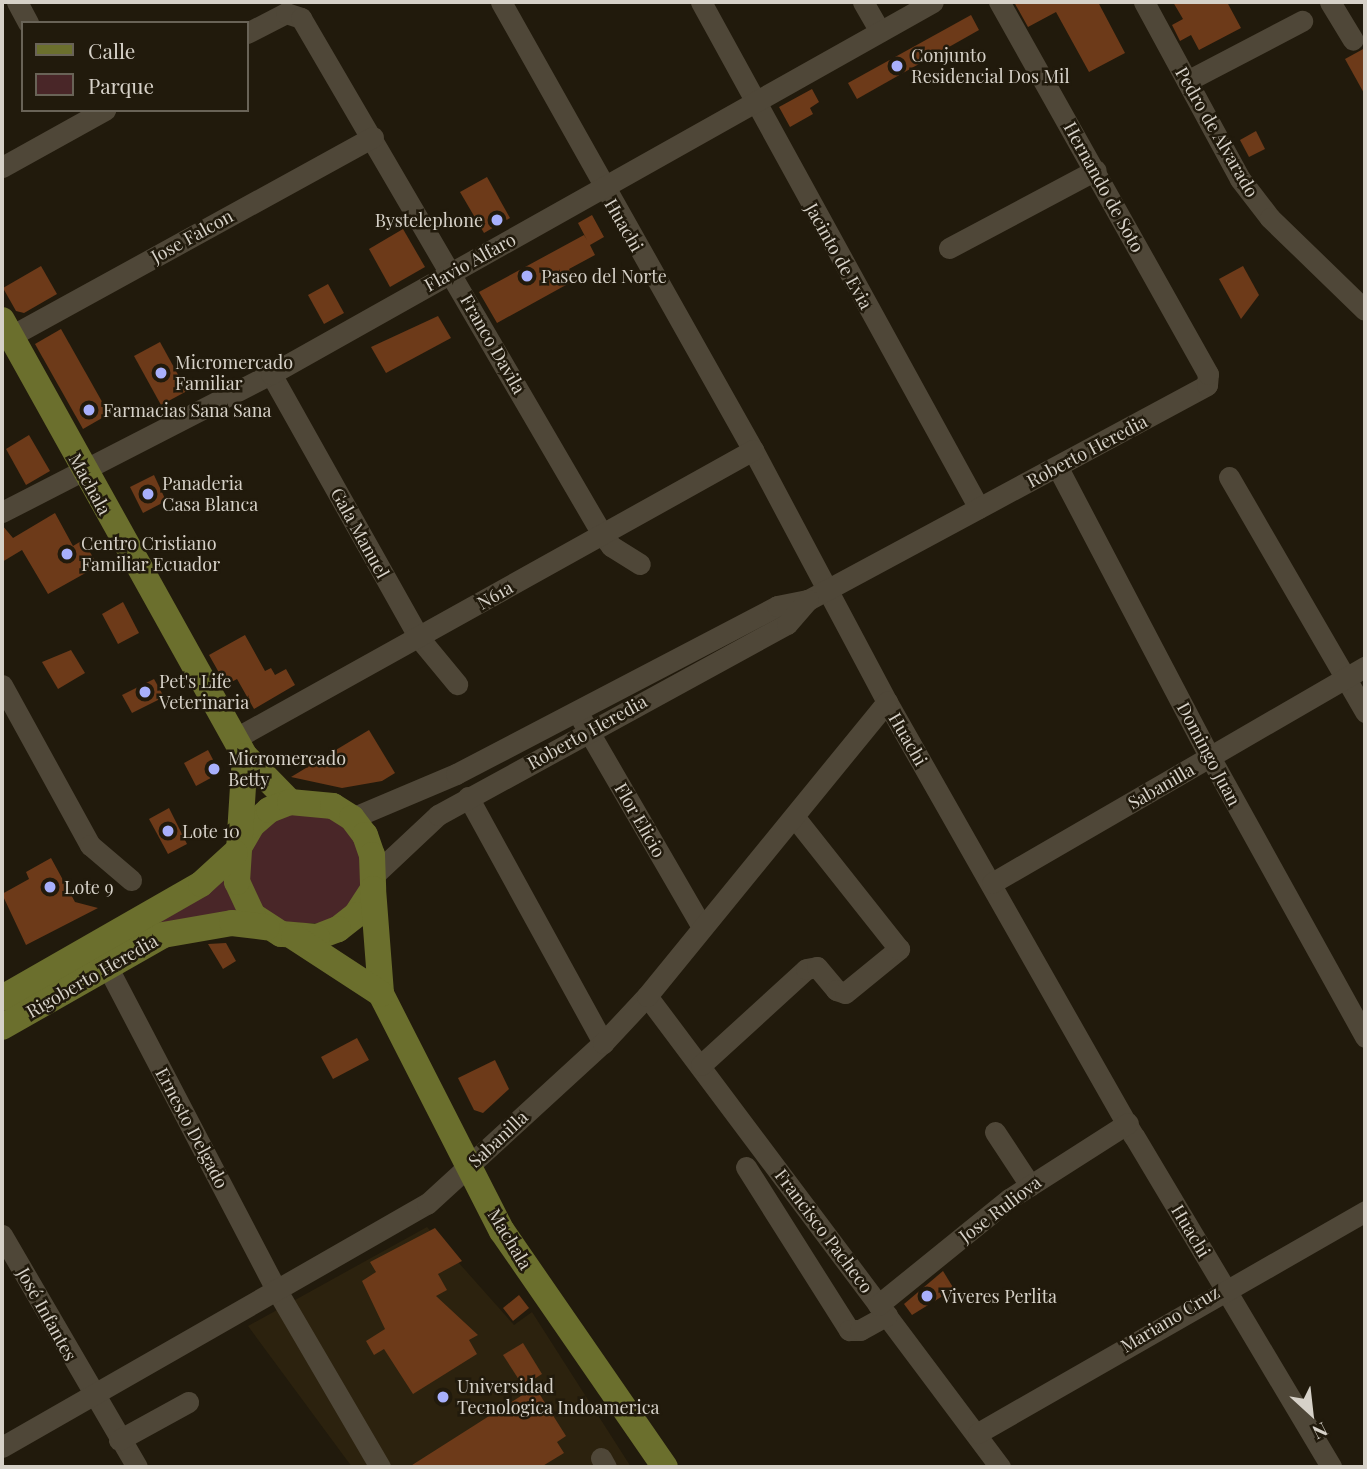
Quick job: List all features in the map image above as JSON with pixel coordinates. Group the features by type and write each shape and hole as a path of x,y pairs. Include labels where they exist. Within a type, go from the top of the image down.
{"main road":[{"name":"Machala","path":"6,328 82,471 240,747 290,802"},
{"path":"238,848 240,747"},
{"path":"290,802 333,806 352,818 372,855 373,883"},
{"name":"Rigoberto Heredia","path":"2,998 201,884 238,848 261,818 290,802"},
{"name":"Rigoberto Heredia","path":"238,848 243,900 267,927"},
{"name":"Machala","path":"373,883 381,994 502,1231 665,1467"},
{"name":"Rigoberto Heredia","path":"2,1027 179,930 232,923 267,927 294,937 317,937 338,929 356,915 373,883"},
{"name":"Machala","path":"294,937 381,994"}],"street":[{"name":"Huachi","path":"502,2 603,188 753,450 887,702 1128,1124 1331,1467"},
{"name":"Jacinto de Evia","path":"701,2 754,103 979,508"},
{"path":"863,2 880,31"},
{"name":"Flavio Alfaro","path":"2,512 271,374 933,2"},
{"name":"Hernando de Soto","path":"999,2 1096,170 1208,374"},
{"name":"Pedro de Alvarado","path":"1144,2 1240,178 1269,218 1357,284 1365,310"},
{"path":"1330,2 1353,40"},
{"name":"Franco Davila","path":"248,32 286,13 301,19 373,137 602,534 611,546 640,564"},
{"path":"1187,81 1302,21"},
{"path":"2,167 76,117 97,112"},
{"name":"Jose Falcon","path":"6,328 373,137"},
{"path":"949,248 1096,170"},
{"name":"Gala Manuel","path":"271,374 419,638 457,684"},
{"name":"Roberto Heredia","path":"352,818 583,722 787,624 808,600 1202,389 1208,385 1208,374"},
{"name":"N61a","path":"240,747 419,638 753,450"},
{"name":"Domingo Juan","path":"1058,468 1210,757 1365,1037"},
{"path":"1229,477 1365,712"},
{"name":"Sabanilla","path":"992,883 1365,667"},
{"path":"2,685 90,845 131,880"},
{"name":"Sabanilla","path":"2,1447 427,1204 603,1043 647,996 887,702"},
{"name":"Roberto Heredia","path":"373,883 438,815 583,722"},
{"name":"Flor Elicio","path":"583,722 702,927"},
{"path":"468,797 603,1043"},
{"path":"701,1065 806,969 817,967 836,990 845,993 900,949 795,818"},
{"name":"Ernesto Delgado","path":"108,968 276,1289 380,1467"},
{"name":"Francisco Pacheco","path":"647,996 882,1310 978,1433 1000,1467"},
{"name":"Jose Ruliova","path":"746,1167 849,1330 860,1330 1030,1185 1128,1124"},
{"path":"995,1132 1030,1185"},
{"name":"Mariano Cruz","path":"978,1433 1224,1287 1365,1210"},
{"name":"José Infantes","path":"2,1235 92,1394 137,1467"},
{"path":"119,1440 188,1402"}],"shaded area":[{"name":"Universidad Tecnologica Indoamerica","path":"427,1227 514,1325 532,1312 631,1467 352,1467 248,1326"}],"green space":[{"path":"307,808 344,823 364,857 359,897 331,924 272,922 247,892 245,852 269,820"},
{"path":"233,863 238,901 234,917 2,1023 2,1003"}],"building":[{"path":"1014,2 1098,2 1125,53 1089,72 1056,12 1028,27"},
{"path":"1173,2 1227,2 1241,28 1199,50 1191,35 1180,41 1172,25 1183,19"},
{"path":"971,15 979,30 857,99 848,83"},
{"path":"1365,48 1365,95 1345,59"},
{"path":"812,89 819,102 810,108 813,114 790,127 779,107"},
{"path":"1256,131 1265,149 1249,157 1240,140"},
{"path":"487,177 510,218 484,233 460,192"},
{"path":"592,215 604,237 590,245 595,255 569,269 575,280 497,323 479,292 584,235 587,240 578,223"},
{"path":"403,229 425,267 390,287 369,249"},
{"path":"41,266 57,294 24,313 16,311 3,288"},
{"path":"1243,266 1259,295 1241,319 1219,279"},
{"path":"328,284 344,313 324,324 308,295"},
{"path":"438,316 451,338 386,373 371,347"},
{"path":"61,329 109,414 83,429 35,344"},
{"name":"Micromercado Familiar","path":"160,342 187,391 161,405 134,356"},
{"path":"29,435 50,471 26,485 6,449"},
{"name":"Panaderia Casa Blanca","path":"154,475 166,501 143,513 130,487"},
{"name":"Centro Cristiano Familiar Ecuador","path":"55,513 73,546 83,540 98,566 48,594 22,550 2,562 2,525 13,538"},
{"path":"123,602 139,633 118,644 102,614"},
{"path":"245,635 265,671 271,668 275,675 286,669 295,685 254,709 237,679 226,685 209,655"},
{"path":"71,650 85,673 58,689 42,662"},
{"name":"Pet's Life Veterinaria","path":"154,679 164,697 132,713 122,695"},
{"path":"369,730 395,773 382,781 342,788 291,777"},
{"path":"208,750 220,773 196,786 184,763"},
{"name":"Lote 10","path":"169,808 187,844 168,854 149,819"},
{"path":"51,858 75,902 98,908 26,945 2,894 29,879 26,872"},
{"path":"226,943 236,961 223,969 208,944"},
{"path":"357,1038 369,1060 333,1079 321,1057"},
{"path":"495,1060 509,1089 483,1113 474,1110 458,1078"},
{"path":"435,1228 462,1261 438,1274 447,1290 436,1296 478,1335 469,1340 477,1354 413,1394 384,1349 374,1355 366,1341 385,1329 362,1281 376,1272 370,1262"},
{"name":"Viveres Perlita","path":"943,1271 954,1289 912,1315 904,1304"},
{"path":"519,1295 529,1308 513,1321 503,1308"},
{"path":"523,1343 542,1374 523,1386 503,1355"},
{"path":"535,1387 566,1436 557,1442 564,1453 541,1467 409,1467"}],"place":[{"name":"Conjunto Residencial Dos Mil","path":"897,66"},
{"name":"Bystelephone","path":"497,220"},
{"name":"Paseo del Norte","path":"527,276"},
{"name":"Micromercado Familiar","path":"161,373"},
{"name":"Farmacias Sana Sana","path":"89,410"},
{"name":"Panaderia Casa Blanca","path":"148,494"},
{"name":"Centro Cristiano Familiar Ecuador","path":"67,554"},
{"name":"Pet's Life Veterinaria","path":"145,692"},
{"name":"Micromercado Betty","path":"214,769"},
{"name":"Lote 10","path":"168,831"},
{"name":"Lote 9","path":"50,887"},
{"name":"Viveres Perlita","path":"927,1296"},
{"name":"Universidad Tecnologica Indoamerica","path":"443,1397"}]}
